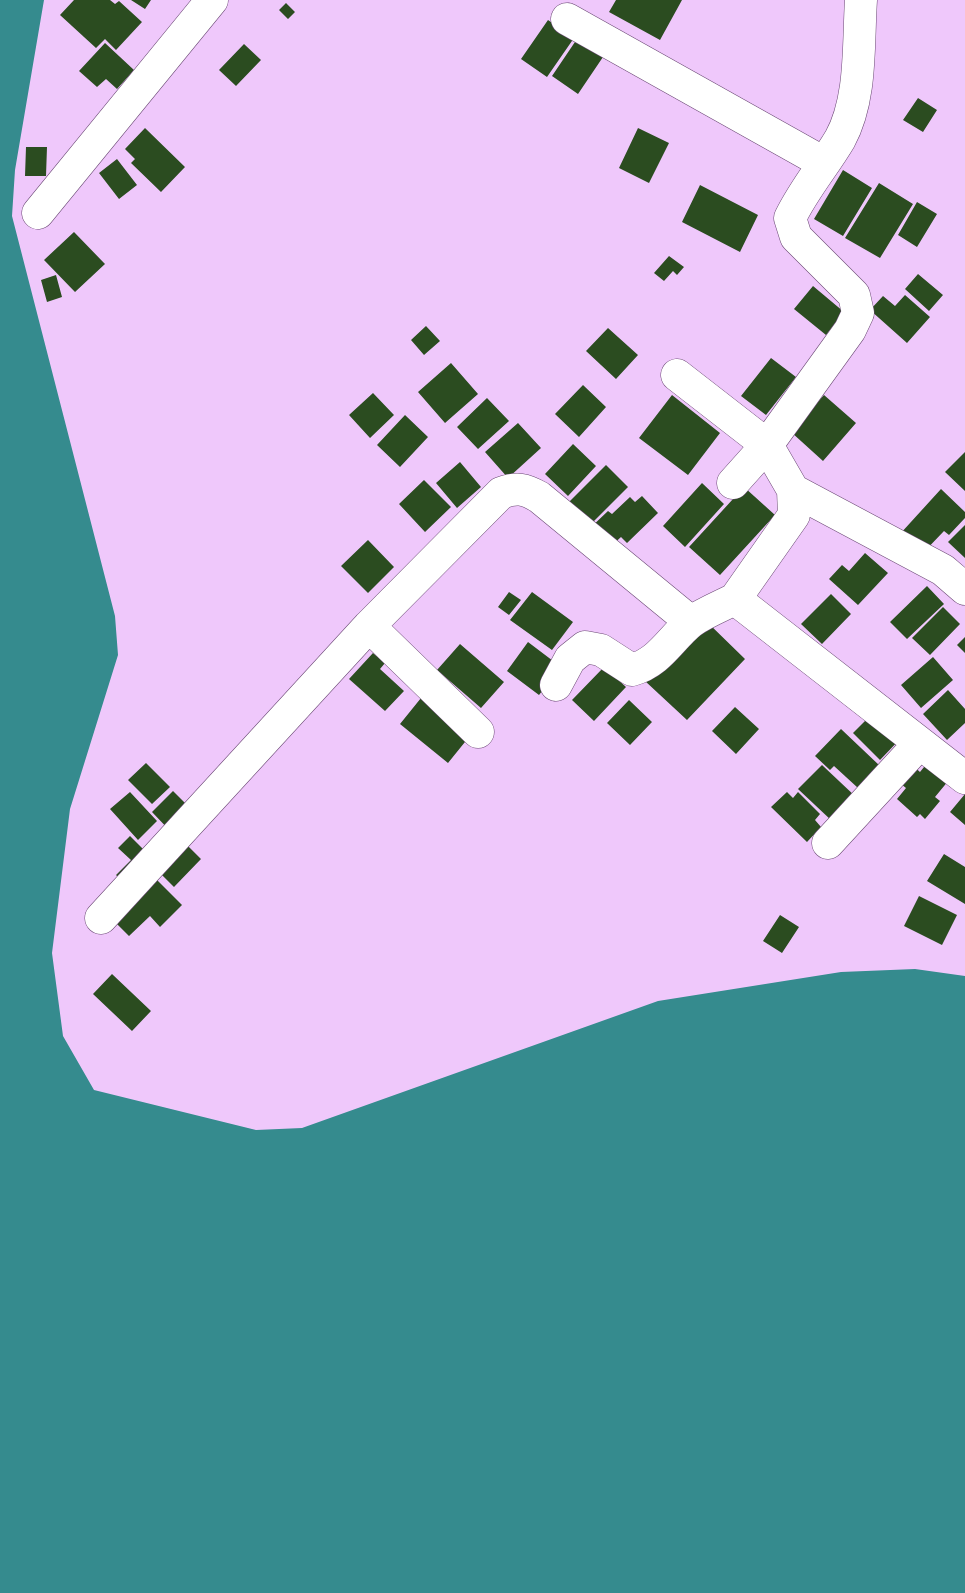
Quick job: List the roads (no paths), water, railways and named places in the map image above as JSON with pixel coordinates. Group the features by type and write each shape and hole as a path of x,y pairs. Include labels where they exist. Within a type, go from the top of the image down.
{"street":[{"path":"38,213 212,0"},
{"path":"733,482 767,445 850,330 858,313 854,295 796,237 790,218 801,195 841,138 854,101 861,0"},
{"path":"567,19 824,163"},
{"path":"556,685 569,659 585,647 601,650 632,670 646,666 691,622 735,598 794,515 793,490 767,445 677,375"},
{"path":"101,918 369,626 501,493 513,488 525,489 539,497 691,622"},
{"path":"793,490 943,570 965,589"},
{"path":"735,598 965,778"},
{"path":"369,626 478,732"},
{"path":"828,843 920,743"}]}
